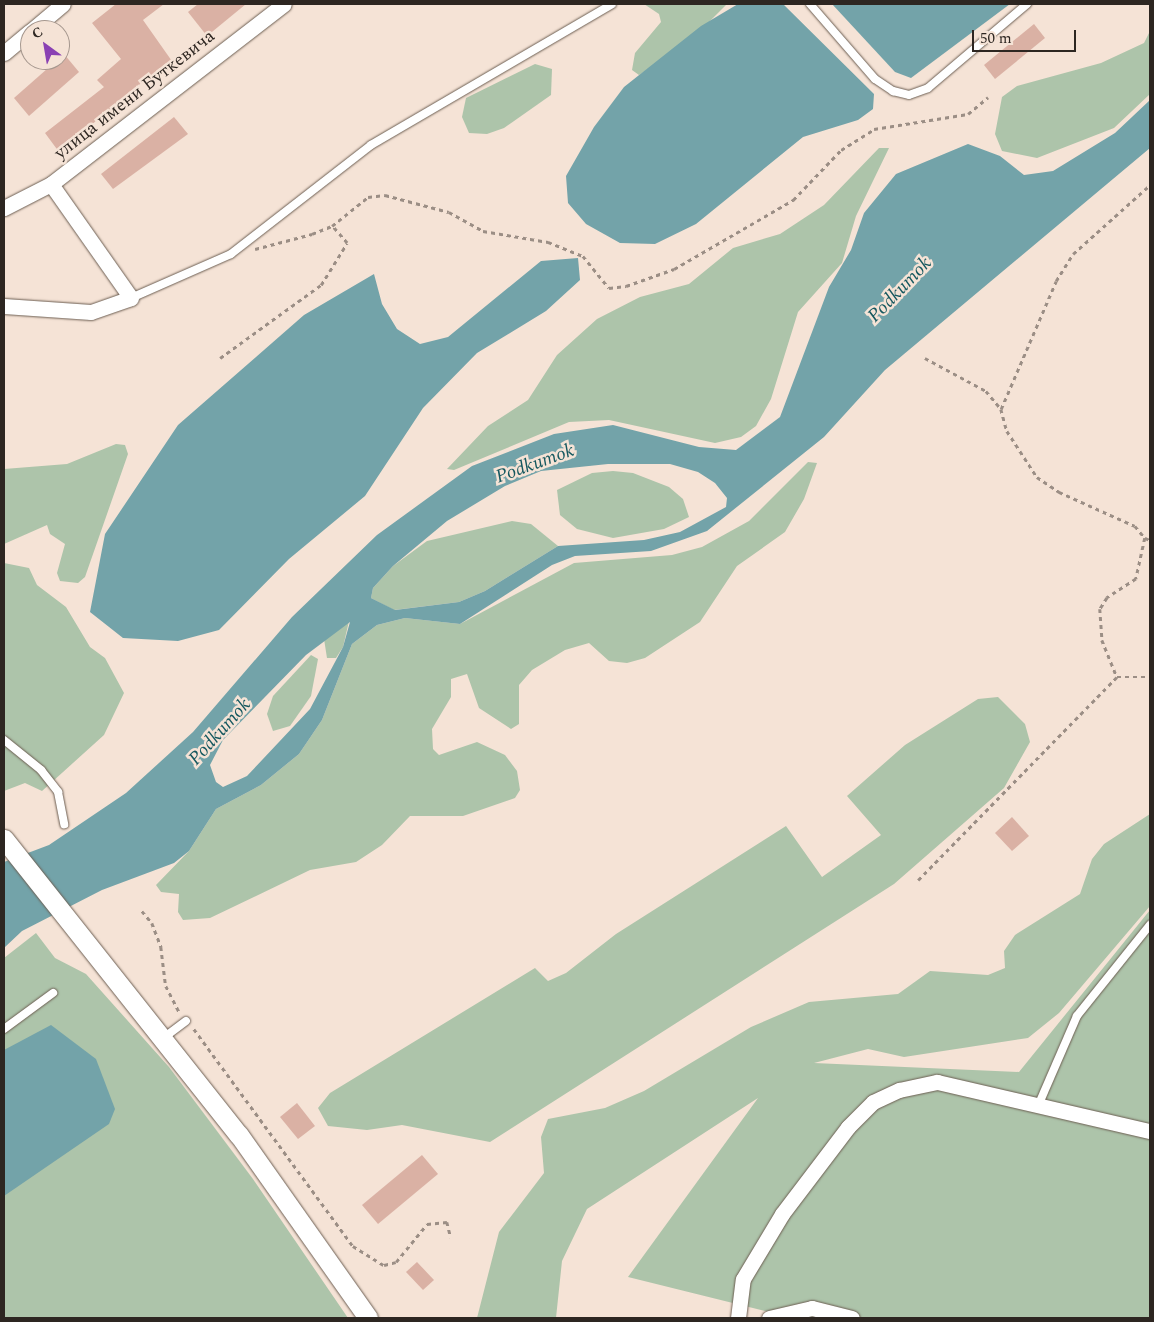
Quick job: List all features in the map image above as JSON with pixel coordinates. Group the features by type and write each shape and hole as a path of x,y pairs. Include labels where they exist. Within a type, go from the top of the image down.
{"street":[{"path":"44,20 64,4"},
{"name":"улица имени Буткевича","path":"4,208 51,184 284,4"},
{"path":"4,53 20,40"},
{"path":"4,306 91,312 131,298 51,184"},
{"path":"4,839 239,1135 368,1318"},
{"path":"738,1318 743,1279 782,1214 848,1127 873,1102 898,1090 937,1082 1037,1108 1150,1131"},
{"path":"769,1318 812,1308 852,1318"}],"lane":[{"path":"131,298 231,254 371,145 612,4"},
{"path":"810,4 875,79 893,92 909,95 928,88 1027,4"},
{"path":"4,740 41,770 58,792 64,824"},
{"path":"1037,1108 1077,1016 1150,925"},
{"path":"4,1029 53,993"},
{"path":"162,1039 186,1021"}],"path":[{"path":"231,254 332,226 361,201 385,195 449,212 484,231 548,242 583,256 609,288 626,286 674,269 793,200 841,150 874,129 968,114 988,97"},
{"path":"1002,409 1073,254 1150,186"},
{"path":"220,358 321,285 347,243 332,226"},
{"path":"926,358 986,391 1002,409 1007,431 1037,477 1059,492 1135,526 1145,538 1150,540"},
{"path":"1117,677 1102,640 1100,608 1107,598 1136,579 1145,538"},
{"path":"918,880 1117,677 1150,677"},
{"path":"142,911 152,923 161,947 171,1002 205,1040 353,1246 384,1265 396,1262 427,1224 447,1222 451,1238"}],"green space":[{"path":"644,4 727,4 692,39 639,75 632,70 635,53 661,22 659,14"},
{"path":"1150,31 1150,94 1114,128 1037,158 1002,151 995,134 1002,97 1017,86 1101,63 1144,43"},
{"path":"535,64 552,69 551,95 504,128 487,134 469,133 462,117 466,98"},
{"path":"879,148 889,148 856,216 842,263 798,312 771,399 756,426 741,437 715,443 609,420 569,422 454,470 447,469 488,426 528,400 557,355 597,319 640,297 689,284 733,248 780,234 824,205"},
{"path":"116,444 125,445 128,454 85,577 78,583 60,581 57,573 65,544 50,534 47,525 4,544 4,469 67,464"},
{"path":"808,462 817,463 804,499 785,532 737,566 700,622 645,658 627,663 609,661 589,643 565,650 532,670 519,685 519,724 511,729 479,708 467,674 451,679 451,697 432,729 433,749 439,755 477,742 505,755 517,771 520,790 515,798 463,816 410,816 382,845 356,862 310,870 210,918 183,920 178,912 179,894 161,892 156,885 189,851 216,809 261,785 299,754 322,720 352,644 377,625 405,618 460,624 574,563 672,555 702,547 749,521"},
{"path":"613,471 633,473 669,487 683,499 689,517 664,529 613,538 577,529 560,515 557,490 592,473"},
{"path":"512,521 531,524 558,546 485,591 459,602 394,610 371,598 373,588 393,566 427,541"},
{"path":"4,563 29,568 37,585 66,607 90,647 105,658 124,693 104,735 42,791 25,783 4,791"},
{"path":"349,621 343,647 336,658 327,658 324,639"},
{"path":"311,655 318,659 311,696 290,726 273,731 267,714 273,696"},
{"path":"998,697 1025,724 1030,742 1004,788 894,884 490,1142 402,1125 367,1130 328,1126 318,1108 330,1093 535,968 548,981 566,973 616,934 786,826 822,877 881,835 847,796 905,745 978,699"},
{"path":"1150,814 1150,906 1059,1013 1028,1038 904,1057 868,1049 814,1063 1019,1072 1150,910 1150,1318 793,1318 628,1277 758,1098 587,1209 562,1261 556,1318 477,1318 499,1232 544,1173 541,1137 548,1119 605,1108 644,1091 751,1027 809,1002 898,994 930,971 988,975 1005,968 1004,951 1015,935 1080,894 1092,859 1104,844"},
{"path":"36,933 55,958 86,974 169,1067 253,1179 348,1318 4,1318 4,958"}],"water":[{"path":"738,4 783,4 874,94 873,109 858,120 803,137 696,224 655,244 620,243 586,224 568,203 566,176 594,127 624,87 701,26"},
{"path":"832,4 1010,4 911,78 895,72"},
{"name":"Podkumok","path":"1150,100 1150,148 885,370 824,437 707,531 651,551 575,556 552,565 460,624 405,618 377,625 352,644 322,720 299,754 261,785 216,809 189,851 174,863 102,890 22,931 4,948 4,862 49,845 126,793 193,732 292,617 377,535 472,466 554,434 613,425 699,447 736,450 780,417 829,287 851,250 864,213 896,174 968,144 1000,156 1024,175 1053,171 1115,133","holes":["608,464 670,464 698,472 715,483 727,498 726,507 680,532 644,540 558,546 485,591 459,602 395,610 371,598 373,588 393,566 447,521 505,486 541,471","350,622 343,647 310,709 247,776 223,787 216,782 210,765 223,740 306,655"]},
{"path":"578,258 580,280 546,311 477,353 423,408 365,496 289,559 219,630 178,641 123,638 90,612 105,534 178,425 304,315 374,274 382,304 397,329 420,344 448,337 541,261"},
{"path":"51,1025 96,1059 115,1109 109,1124 4,1196 4,1050"}],"building":[{"path":"116,4 164,4 143,20 174,64 149,83 146,79 59,152 45,133 104,87 97,80 121,59 92,23"},
{"path":"198,4 246,4 207,36 188,12"},
{"path":"1034,24 1045,38 995,79 984,65"},
{"path":"70,61 79,72 29,116 14,98 46,70 70,70"},
{"path":"174,117 188,134 113,189 101,174"},
{"path":"1012,817 1029,836 1012,851 995,833"},
{"path":"297,1103 315,1126 298,1139 280,1117"},
{"path":"422,1155 438,1174 378,1224 362,1205"},
{"path":"417,1262 434,1280 423,1290 406,1272"}]}
